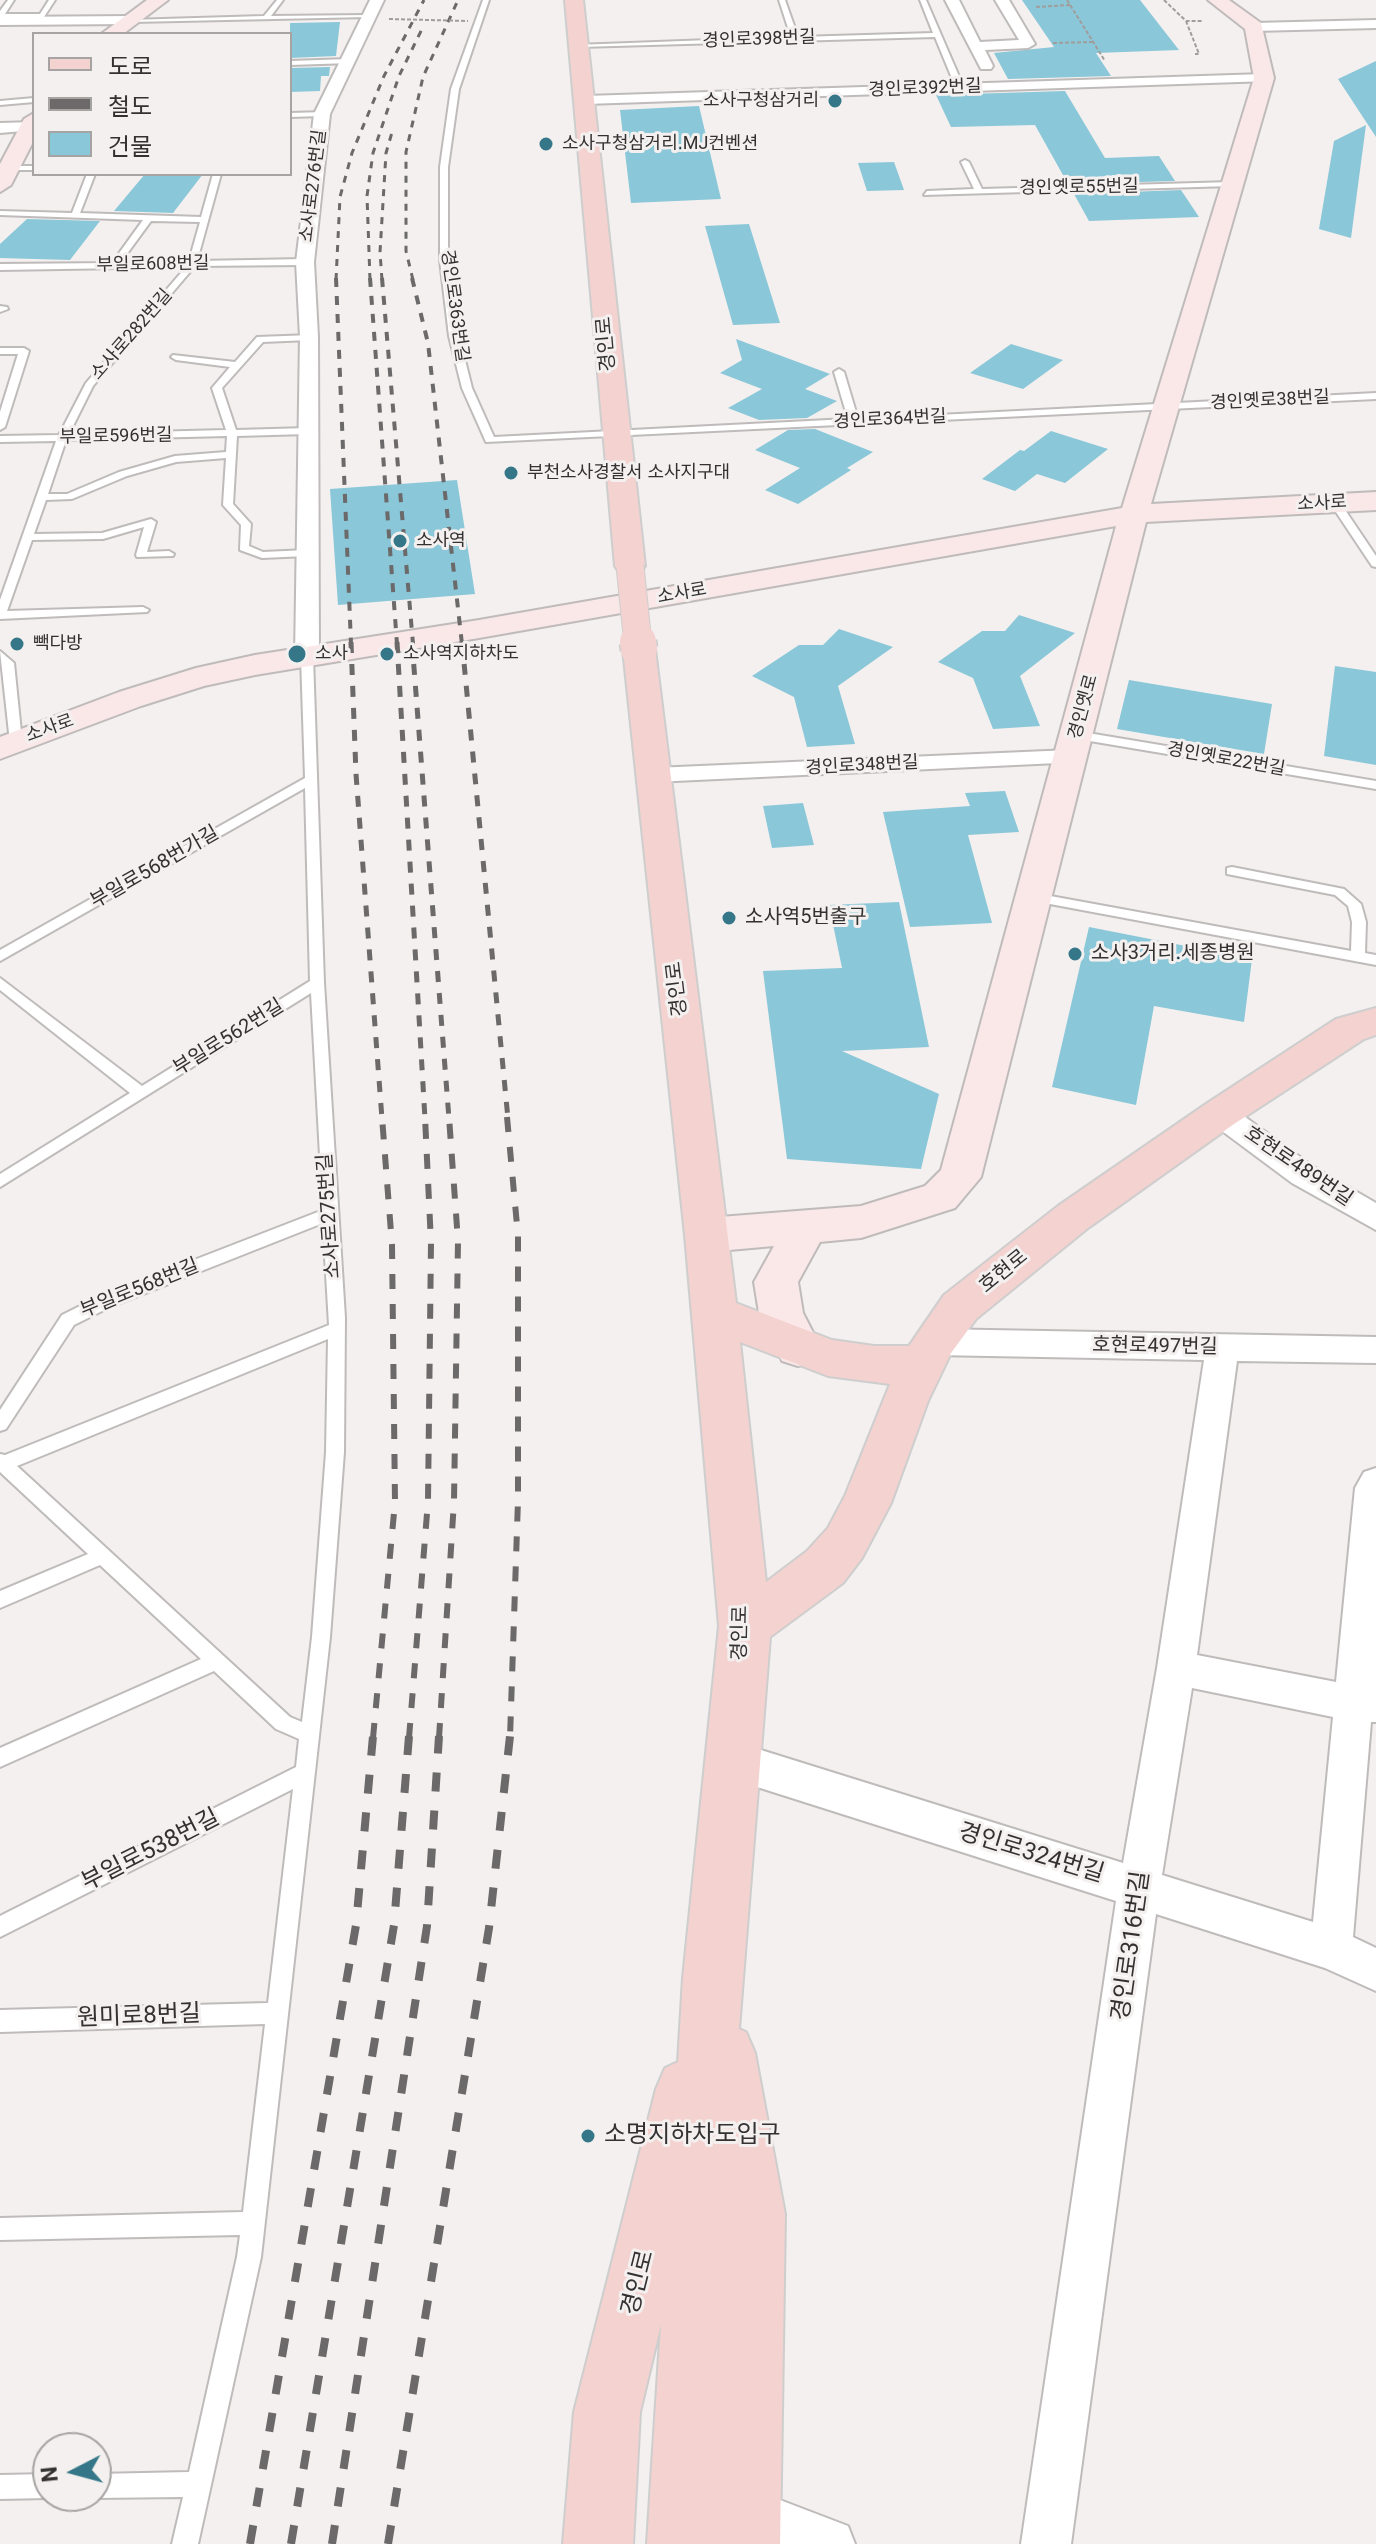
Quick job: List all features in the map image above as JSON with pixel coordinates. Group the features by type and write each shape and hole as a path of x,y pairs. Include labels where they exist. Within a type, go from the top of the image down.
{"main road":[{"name":"경인로","path":"574,0 586,100 615,434 707,1235 745,1626 712,1978 682,2544"},
{"name":"호현로","path":"745,1626 825,1567 845,1543 867,1503 905,1401 928,1354 960,1307 1062,1226 1220,1114 1367,1028"},
{"path":"714,1313 828,1358 874,1365 928,1354"},
{"name":"경인로","path":"598,2544 607,2412 712,1978"},
{"name":"경인로","path":"712,1978 754,2214 745,2528"}],"street":[{"path":"114,32 159,0"},
{"name":"소사로276번길","path":"307,657 309,337 305,262 322,114 366,17 377,0"},
{"path":"952,0 996,86"},
{"path":"976,46 1028,44 1002,0"},
{"path":"1217,0 1254,27 1376,24"},
{"path":"0,21 132,20"},
{"name":"경인옛로","path":"707,1235 861,1222 940,1197 960,1177 1134,514 1264,78 1254,27"},
{"name":"경인로392번길","path":"586,100 1264,78"},
{"path":"0,128 32,124"},
{"path":"4,177 32,126"},
{"name":"소사로","path":"8,746 196,678 307,657 1134,514 1376,501"},
{"name":"경인로348번길","path":"654,775 1073,746"},
{"name":"호현로489번길","path":"1220,1114 1303,1175 1376,1218"},
{"path":"798,1348 781,1313 776,1282 806,1228"},
{"name":"호현로497번길","path":"928,1354 1222,1348 1376,1350"},
{"name":"경인로316번길","path":"1046,2544 1139,1888 1176,1668 1222,1348"},
{"path":"1331,1949 1364,1704 1373,1488 1376,1483"},
{"path":"1176,1668 1364,1704"},
{"name":"경인로324번길","path":"732,1760 1331,1949 1376,1970"},
{"path":"648,2544 672,2152"},
{"path":"745,2528 830,2544"}],"lane":[{"path":"11,0 0,16 42,16 52,0"},
{"path":"266,18 280,0"},
{"name":"경인로363번길","path":"486,0 455,89 444,167 444,260 454,336 467,388 490,440 615,434"},
{"path":"782,0 795,39"},
{"path":"923,0 960,88"},
{"path":"132,20 366,17"},
{"name":"경인로398번길","path":"579,45 938,35"},
{"path":"292,63 348,61"},
{"path":"0,103 32,100"},
{"path":"292,115 322,114"},
{"path":"965,162 979,191"},
{"path":"4,177 32,169"},
{"path":"75,216 90,176"},
{"name":"소사로282번길","path":"143,610 0,615 62,438 89,385 192,265 216,176"},
{"name":"경인옛로55번길","path":"927,193 1232,184"},
{"path":"0,213 203,220"},
{"path":"114,266 149,218"},
{"name":"부일로608번길","path":"0,267 305,262"},
{"path":"307,553 262,555 244,548 246,524 228,505 232,434 217,388 260,339 309,337"},
{"path":"0,351 24,351 0,427"},
{"path":"176,357 238,365"},
{"path":"839,372 854,422"},
{"name":"경인옛로38번길","path":"1164,407 1376,396"},
{"name":"경인로364번길","path":"615,434 1164,407"},
{"name":"부일로596번길","path":"0,439 308,431"},
{"path":"42,497 68,497 123,474 175,459 231,455"},
{"path":"1335,503 1376,564"},
{"path":"27,537 103,536 151,522 141,555 169,554"},
{"path":"0,654 8,663 8,746"},
{"name":"소사로275번길","path":"303,1774 321,1637 335,1452 336,1329 317,983 307,657"},
{"name":"경인옛로22번길","path":"1073,746 1376,785"},
{"name":"부일로568번가길","path":"0,956 311,779"},
{"path":"1232,871 1339,892 1354,904 1359,922 1358,957"},
{"path":"1034,897 1376,960"},
{"path":"0,983 141,1093"},
{"name":"부일로562번길","path":"0,1181 317,983"},
{"name":"부일로568번길","path":"0,1424 68,1320 102,1303 329,1214"},
{"path":"309,1734 283,1723 1,1464 336,1329"},
{"path":"0,1600 102,1556"},
{"path":"0,1758 216,1661"},
{"path":"185,2544 249,2257 303,1774"},
{"name":"부일로538번길","path":"0,1927 303,1774"},
{"name":"원미로8번길","path":"0,2021 278,2013"},
{"path":"0,2229 253,2223"},
{"path":"112,2486 198,2484"},
{"path":"0,2487 32,2486"}],"path":[{"path":"1067,0 1119,82"},
{"path":"389,19 468,21"},
{"path":"1185,55 1199,54 1186,21"},
{"path":"1028,44 1093,42"},
{"path":"1102,57 1116,56"}],"building":[{"path":"1022,0 1140,0 1179,50 1096,53 1111,76 1008,79 994,53 1054,47"},
{"path":"340,22 336,56 292,58 290,23"},
{"path":"1376,61 1376,137 1338,79"},
{"path":"330,67 329,76 321,76 320,91 292,92 292,68"},
{"path":"1065,91 1105,158 1159,156 1175,181 1068,184 1035,125 951,127 936,95"},
{"path":"699,106 721,199 631,203 620,110"},
{"path":"1366,125 1351,238 1319,229 1334,141"},
{"path":"894,162 904,190 867,191 858,163"},
{"path":"143,176 201,176 173,213 114,211"},
{"path":"1181,190 1199,217 1089,221 1074,194"},
{"path":"27,219 100,221 70,260 0,258 0,244"},
{"path":"749,224 780,323 733,325 705,226"},
{"path":"736,339 830,374 805,389 837,401 807,418 759,420 728,408 762,389 720,373 742,360"},
{"path":"1011,344 1063,360 1023,389 970,373"},
{"path":"815,429 873,452 798,504 765,490 800,468 755,450 788,430"},
{"path":"1051,431 1108,449 1065,483 1037,474 1015,491 982,479 1020,450 1024,451"},
{"name":"소사역","path":"457,480 475,594 338,605 330,489"},
{"path":"1019,615 1075,633 1020,676 1040,726 993,729 973,678 938,662 982,631 1005,631"},
{"path":"839,629 893,647 838,686 855,744 807,747 794,697 752,676 799,645 823,645"},
{"path":"1335,666 1376,672 1376,765 1324,756"},
{"path":"1129,680 1272,704 1264,754 1117,729"},
{"path":"1005,791 1019,832 968,835 992,923 910,927 883,812 970,806 965,793"},
{"path":"803,803 814,845 772,848 763,806"},
{"path":"899,902 929,1047 842,1051 939,1094 921,1169 787,1159 763,971 842,968 829,905"},
{"path":"1089,927 1252,959 1244,1022 1154,1006 1136,1105 1052,1087"}],"railway":[{"path":"336,279 340,197 352,153 384,76 424,0"},
{"path":"413,280 406,251 406,152 423,77 458,0"},
{"path":"370,280 367,196 373,153 399,76 422,29"},
{"path":"382,280 380,252 386,153 393,129"},
{"path":"370,278 397,644"},
{"path":"382,278 413,644"},
{"path":"412,278 428,343 462,644"},
{"path":"336,279 351,644"},
{"path":"351,642 356,774 382,1119"},
{"path":"397,642 425,1119"},
{"path":"412,642 449,1119"},
{"path":"462,642 508,1119"},
{"path":"373,1738 395,1502 392,1245 382,1117"},
{"path":"409,1738 428,1501 431,1243 425,1117"},
{"path":"439,1738 454,1501 458,1241 449,1117"},
{"path":"507,1117 518,1236 518,1500 510,1738"},
{"path":"250,2544 356,1925 373,1736"},
{"path":"291,2544 394,1925 409,1736"},
{"path":"332,2544 427,1926 439,1736"},
{"path":"388,2544 489,1928 510,1736"}],"place":[{"name":"소사구청삼거리","path":"835,101"},
{"name":"소사구청삼거리.MJ컨벤션","path":"546,144"},
{"name":"부천소사경찰서 소사지구대","path":"511,473"},
{"name":"소사역","path":"400,541"},
{"name":"빽다방","path":"17,644"},
{"name":"소사","path":"297,654"},
{"name":"소사역지하차도","path":"387,654"},
{"name":"소사역5번출구","path":"729,918"},
{"name":"소사3거리.세종병원","path":"1075,954"},
{"name":"소명지하차도입구","path":"588,2136"}]}
